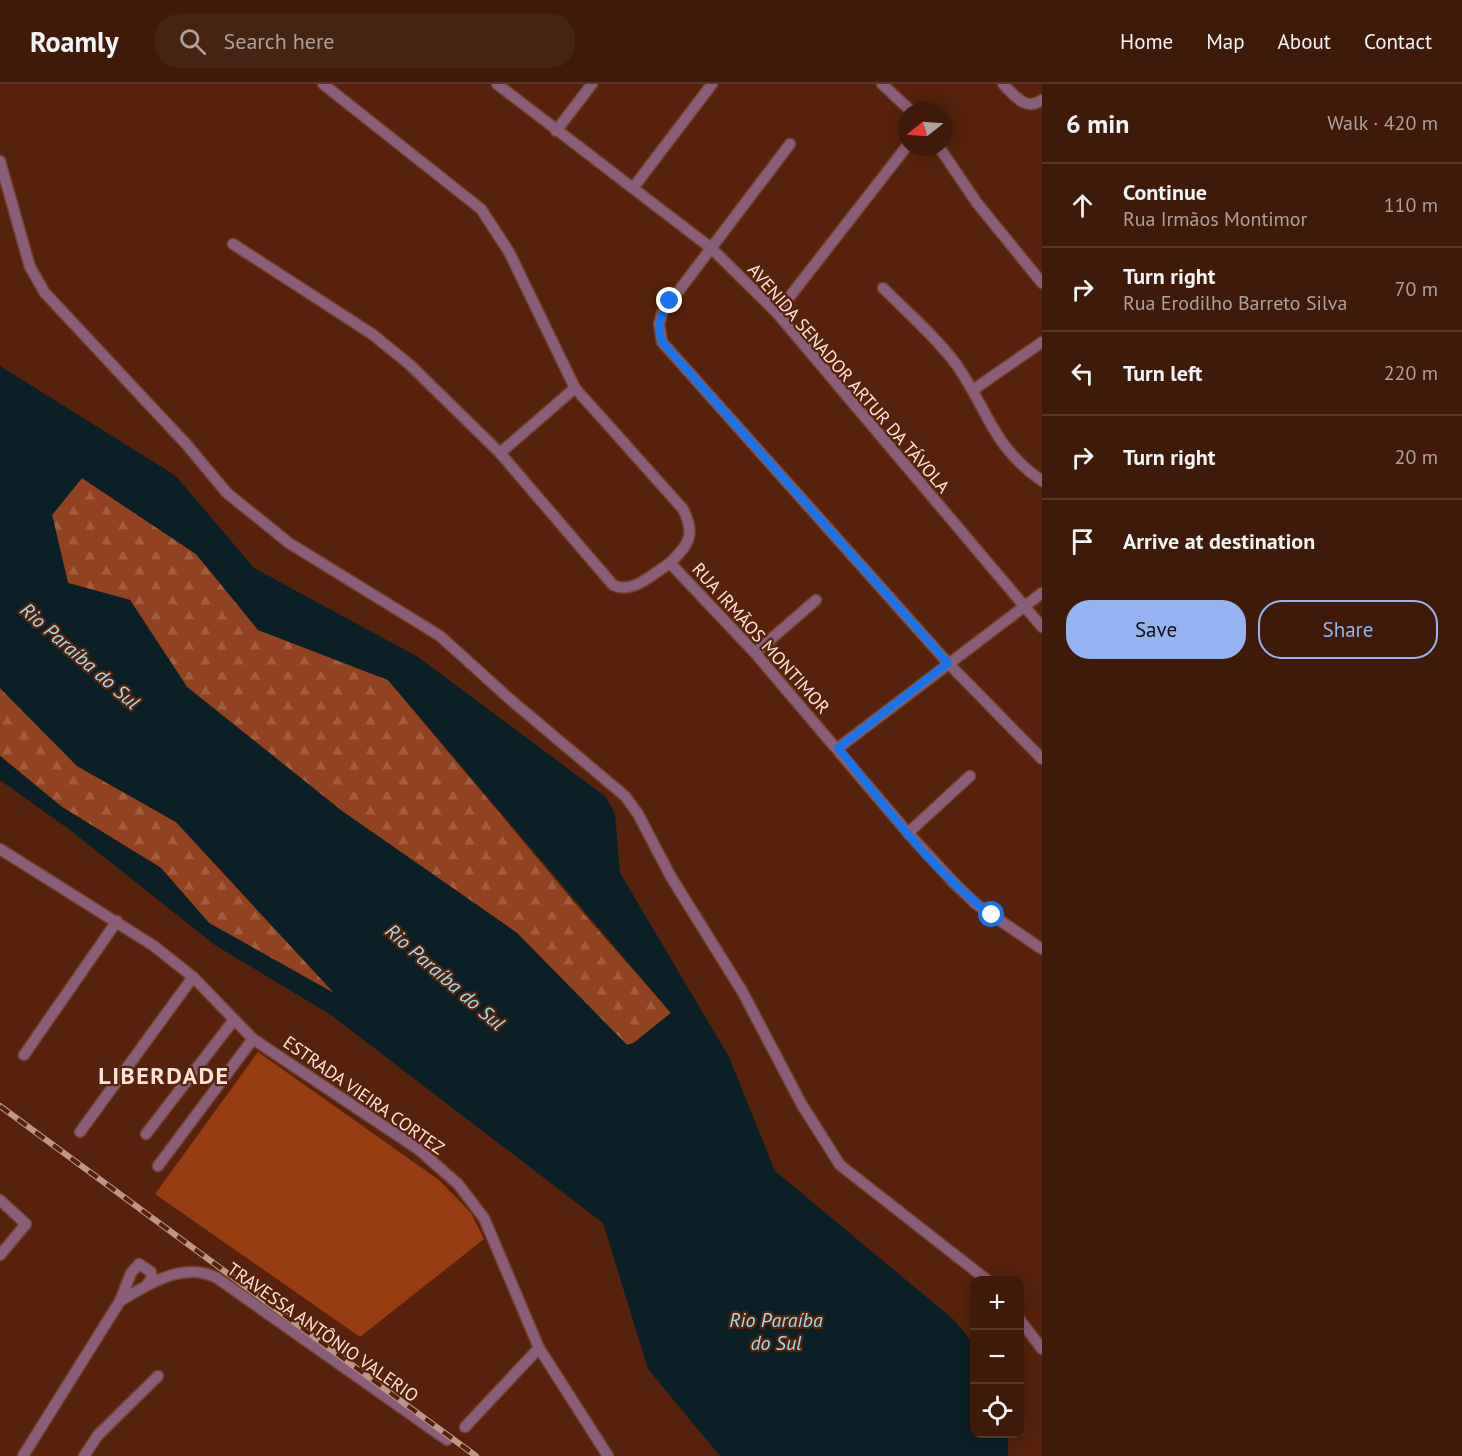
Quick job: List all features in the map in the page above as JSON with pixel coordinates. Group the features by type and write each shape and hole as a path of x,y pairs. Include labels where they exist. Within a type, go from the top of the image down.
{"street":[{"name":"RUA IRMÃOS MONTIMOR","path":"324,84 481,209 509,252 575,388 683,509 690,527 690,535 686,548 670,563 755,653 908,833 965,894 1042,949"},
{"name":"AVENIDA SENADOR ARTUR DA TÁVOLA","path":"497,84 711,248 777,313 1023,608 1042,627"},
{"path":"556,131 592,84"},
{"path":"633,188 712,84"},
{"path":"882,84 901,102"},
{"path":"1003,84 1026,104 1033,105 1042,100"},
{"path":"790,144 662,313 659,324 662,342 948,663 1042,759"},
{"path":"777,313 899,156"},
{"path":"945,156 977,204 1042,283"},
{"path":"0,161 30,267 45,293 187,446 227,493 289,543 440,636 512,701 625,796 638,814 667,870 742,991 802,1105 833,1156 855,1179 981,1276"},
{"path":"233,244 372,334 416,370 500,453 607,579 619,588 631,588 670,563"},
{"path":"883,288 943,349 973,390 996,436 1016,461 1042,481"},
{"path":"973,390 1042,342"},
{"path":"500,453 575,388"},
{"path":"838,748 1042,593"},
{"path":"755,653 816,600"},
{"path":"908,833 970,776"},
{"name":"ESTRADA VIEIRA CORTEZ","path":"0,849 117,921 193,977 233,1021 254,1039 418,1149 458,1184 484,1218 539,1348 608,1456"},
{"path":"24,1055 117,921"},
{"path":"80,1132 193,977"},
{"path":"146,1134 233,1021"},
{"path":"158,1166 254,1039"},
{"path":"0,1200 26,1224 0,1256"},
{"path":"23,1456 120,1301 131,1273 139,1264 149,1269 152,1278 146,1286"},
{"name":"TRAVESSA ANTÔNIO VALERIO","path":"120,1301 146,1286 195,1270 216,1278 447,1440"},
{"path":"1024,1325 1042,1349"},
{"path":"465,1427 539,1348"},
{"path":"84,1456 98,1435 158,1376"}],"shaded area":[{"path":"258,1052 439,1180 471,1213 484,1239 360,1337 155,1194"}],"green space":[{"path":"82,478 196,554 259,630 388,680 585,915 671,1013 633,1043 627,1045 517,933 342,811 187,687 130,600 68,583 52,515"},
{"path":"0,688 77,766 176,822 336,995 209,923 161,868 62,807 0,756"}],"water":[{"name":"Rio Paraíba do Sul","path":"0,366 176,476 254,568 418,657 606,797 615,814 620,873 729,1057 775,1171 953,1319 970,1339 970,1438 1008,1438 1008,1456 720,1456 648,1369 603,1223 331,1015 215,945 70,830 0,780 0,756 62,807 161,868 209,923 334,993 176,822 77,766 0,688","holes":["82,478 196,554 258,630 388,680 671,1013 634,1043 627,1045 517,933 342,811 187,687 130,600 68,583 52,515"]}],"railway":[{"path":"0,1106 476,1456"}],"district":[{"name":"LIBERDADE","path":"164,1075"}],"route":[{"path":"670,301 662,313 659,324 662,342 948,663 838,748 908,833 965,894 992,915"}]}
